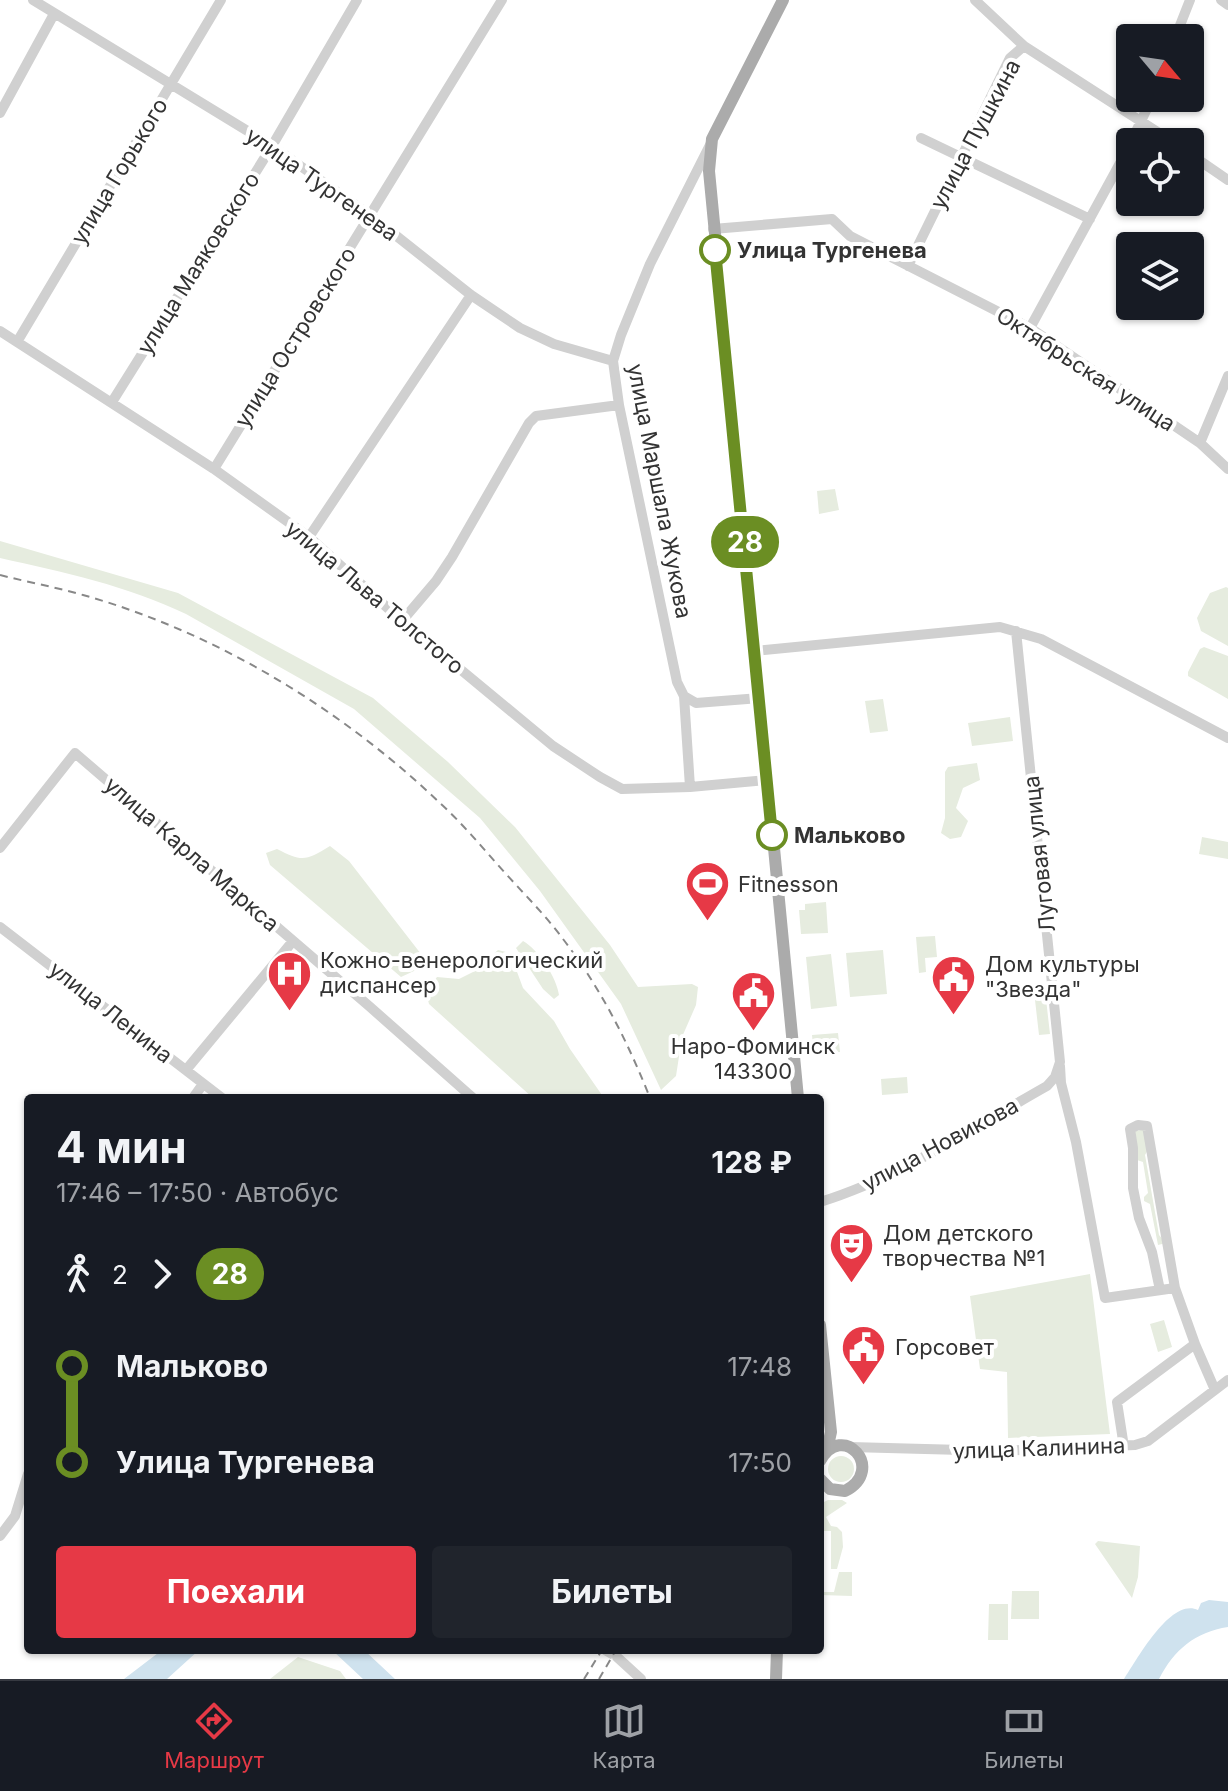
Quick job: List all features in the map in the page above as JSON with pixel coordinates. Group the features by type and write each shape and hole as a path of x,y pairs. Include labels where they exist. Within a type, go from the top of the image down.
{"main road":[{"name":"улица Маршала Жукова","path":"783,0 712,139 709,171 798,1094"},
{"path":"824,1369 830,1435 824,1452"},
{"path":"825,1491 850,1489 860,1478 862,1464 858,1455 830,1435"},
{"path":"824,1454 836,1445 847,1446"},
{"path":"776,1679 777,1654"}],"street":[{"name":"улица Тургенева","path":"33,0 272,146 520,328 554,344 613,361"},
{"name":"улица Горького","path":"17,342 221,0"},
{"name":"улица Маяковского","path":"112,402 272,146 357,0"},
{"name":"улица Островского","path":"214,469 502,0"},
{"path":"975,0 1024,46 1153,128"},
{"path":"1181,24 1190,0"},
{"path":"1221,0 1228,5"},
{"path":"0,113 54,14"},
{"name":"улица Пушкина","path":"908,266 1010,58 1024,46"},
{"path":"1139,128 1147,112"},
{"path":"921,138 1090,219"},
{"name":"улица Маршала Жукова","path":"690,787 684,696 677,682 619,405 613,361 650,264 712,139"},
{"path":"1204,164 1228,180"},
{"path":"1030,328 1116,171"},
{"name":"Октябрьская улица","path":"713,229 832,219 850,236 1030,328 1200,443 1228,469"},
{"path":"309,537 471,295"},
{"name":"улица Льва Толстого","path":"0,331 214,469 309,537 402,621 553,746 600,777 622,789 767,780"},
{"path":"1200,443 1228,376"},
{"path":"402,621 436,581 536,416 619,405"},
{"path":"755,651 1000,627 1041,639 1228,738"},
{"name":"Луговая улица","path":"1016,631 1060,1062 1055,1077"},
{"path":"684,696 696,703 760,698"},
{"name":"улица Карла Маркса","path":"0,848 75,753 468,1094"},
{"name":"улица Ленина","path":"0,927 217,1094"},
{"path":"186,1070 293,941"},
{"path":"1060,1062 1061,1083 1076,1142 1105,1298 1175,1288"},
{"name":"улица Новикова","path":"824,1201 847,1193 935,1149 1047,1086 1055,1077"},
{"path":"196,1094 203,1084"},
{"path":"1160,1290 1133,1188 1130,1129 1138,1125 1147,1126 1175,1288 1215,1390"},
{"path":"1124,1447 1117,1402 1195,1344"},
{"name":"улица Калинина","path":"847,1446 1000,1451 1124,1447 1148,1441 1228,1380"},
{"path":"862,1464 876,1449"},
{"path":"0,1536 15,1516 24,1487"},
{"path":"617,1657 641,1679"}],"shaded area":[{"path":"835,489 839,510 819,514 817,491"},
{"path":"0,541 178,593 373,698 448,762 515,827 610,945 638,987 692,984 698,987 696,1005 682,1037 676,1076 661,1090 621,1004 540,891 480,818 354,709 164,604 95,581 0,558"},
{"path":"1226,587 1228,646 1201,631 1197,618 1210,593"},
{"path":"1204,647 1228,656 1228,699 1188,676 1200,649"},
{"path":"883,699 888,731 870,733 865,701"},
{"path":"1010,717 1013,741 972,746 968,723"},
{"path":"977,763 980,780 963,788 956,808 968,821 961,837 950,839 941,833 945,818 945,772 948,767"},
{"path":"1202,837 1228,842 1228,859 1199,854"},
{"path":"330,846 349,861 421,954 414,971 401,977 270,865 266,853 277,849 304,858"},
{"path":"826,902 828,933 801,934 799,910 805,910 805,904"},
{"path":"935,936 937,957 925,958 926,972 919,973 916,937"},
{"path":"523,941 535,950 551,973 559,995 554,999 543,989 516,948"},
{"path":"498,950 510,953 523,988 554,1021 601,1094 529,1094 429,1004 426,992 437,977 459,979 475,971"},
{"path":"883,950 887,994 850,997 846,953"},
{"path":"831,954 837,1006 811,1009 806,957"},
{"path":"1046,999 1050,1034 1039,1035 1035,1000"},
{"path":"838,1033 840,1052 814,1055 812,1035"},
{"path":"907,1077 908,1093 882,1095 881,1079"},
{"path":"1144,1129 1149,1148 1145,1155 1159,1235 1166,1243 1158,1245 1150,1204 1144,1201 1148,1193 1143,1162 1137,1160 1133,1135"},
{"path":"1090,1274 1110,1434 1008,1438 1007,1372 980,1369 970,1296"},
{"path":"1164,1320 1172,1347 1158,1352 1150,1324"},
{"path":"841,1456 850,1460 854,1469 850,1478 841,1482 832,1478 828,1469 832,1460"},
{"path":"842,1500 847,1503 826,1517 831,1526 842,1532 843,1547 837,1569 831,1569 831,1531 824,1531 824,1502"},
{"path":"1098,1541 1140,1546 1138,1577 1132,1598 1095,1544"},
{"path":"839,1572 852,1572 852,1596 824,1595 824,1592 834,1592"},
{"path":"1012,1591 1039,1591 1039,1619 1011,1619"},
{"path":"989,1604 1008,1604 1008,1640 988,1640"},
{"path":"298,1657 340,1671 346,1679 270,1679"}],"water":[{"path":"1209,1600 1228,1602 1228,1627 1205,1633 1187,1644 1171,1659 1159,1679 1124,1679 1166,1621 1188,1608 1198,1610 1201,1603"},
{"path":"157,1654 195,1654 167,1679 124,1679"},
{"path":"336,1654 368,1654 395,1679 363,1679"}],"tunnel":[{"path":"612,1654 617,1657"}],"railway":[{"path":"0,575 83,595 181,630 274,678 362,736 450,812 556,931 589,976 612,1016 648,1094"},
{"path":"584,1679 600,1654"},
{"path":"599,1679 614,1654"}],"bus line":[{"name":"28","path":"715,250 772,835"}],"place":[{"name":"Улица Тургенева","path":"715,250"},
{"name":"Мальково","path":"772,835"},
{"name":"Fitnesson","path":"707,923"},
{"name":"Кожно-венерологический диспансер","path":"289,1012"},
{"name":"Дом культуры \"Звезда\"","path":"954,1016"},
{"name":"Наро-Фоминск 143300","path":"753,1032"},
{"name":"Дом детского творчества №1","path":"852,1285"},
{"name":"Горсовет","path":"864,1386"}]}
